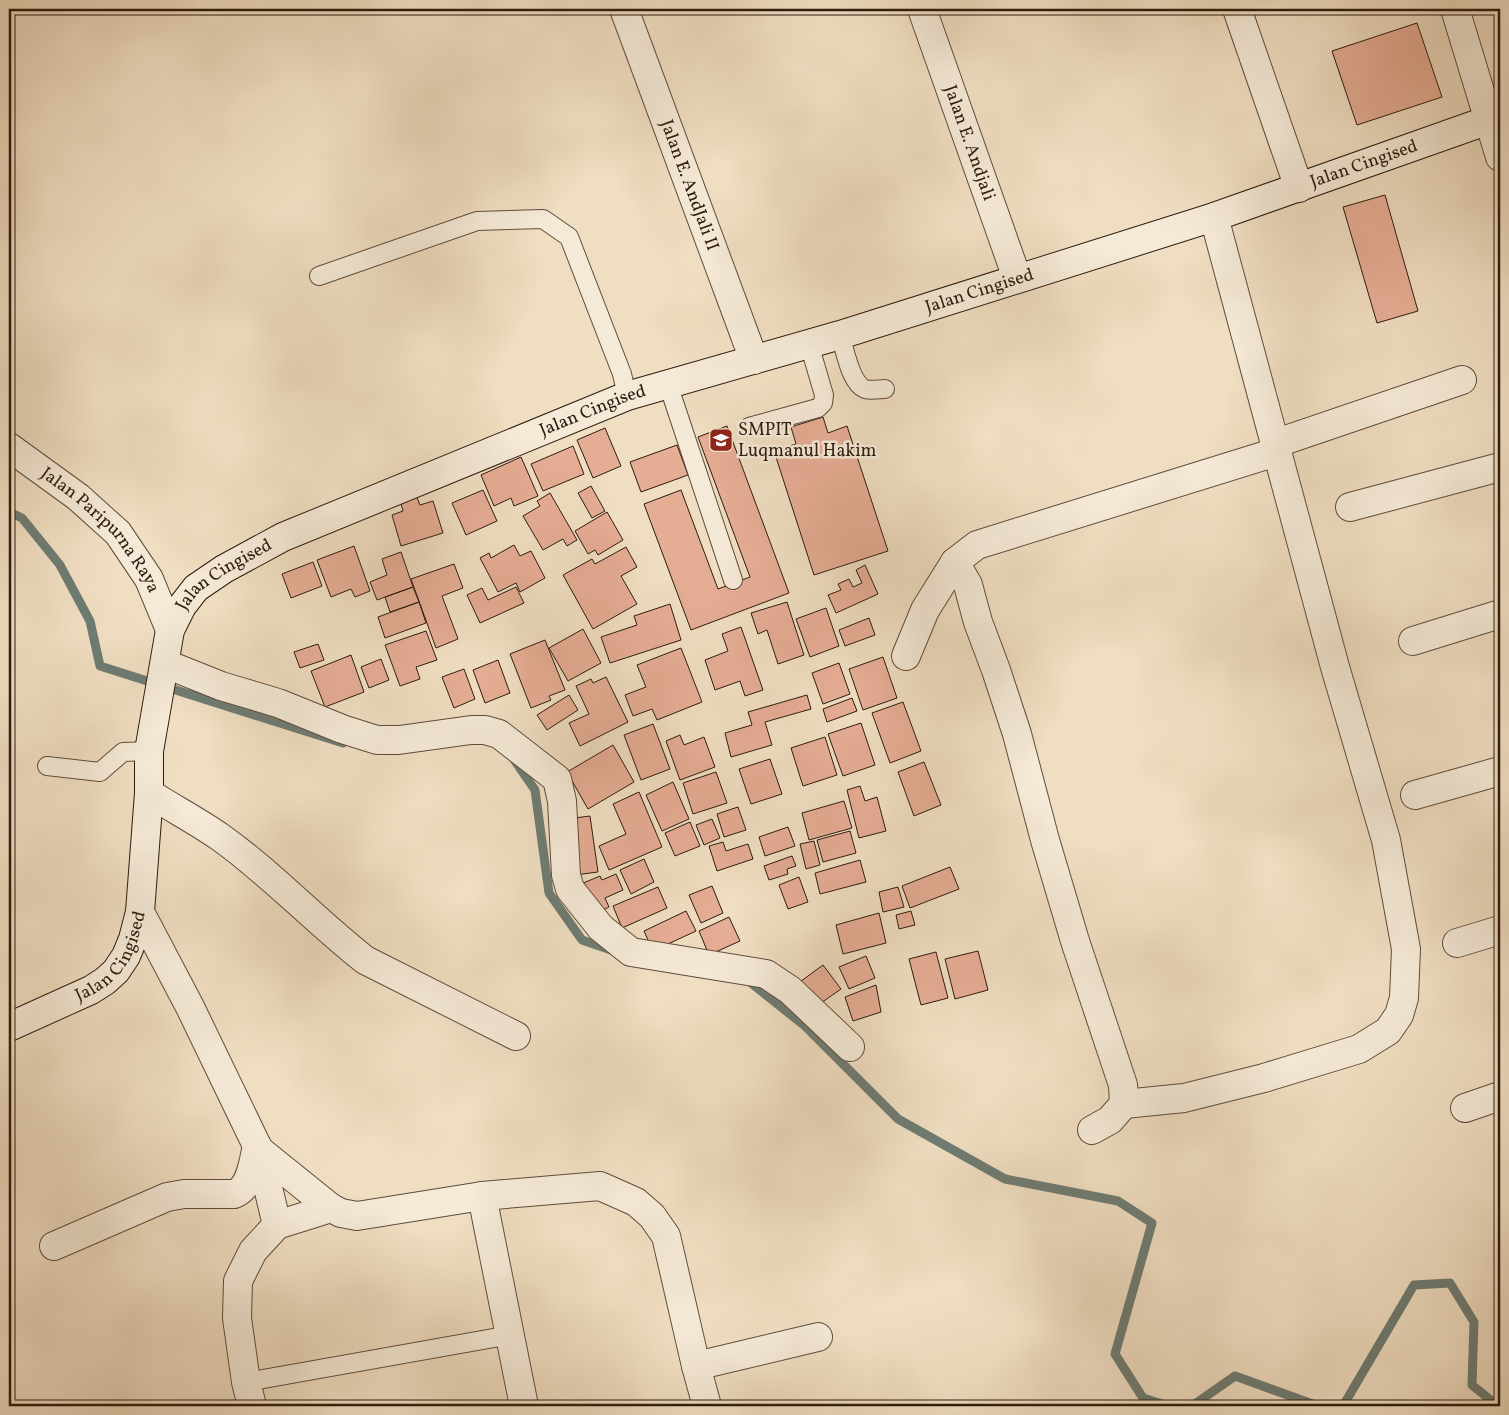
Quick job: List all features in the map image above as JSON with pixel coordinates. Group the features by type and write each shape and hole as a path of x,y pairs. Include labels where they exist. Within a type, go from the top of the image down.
{"street":[{"name":"Jalan E. AndJali II","path":"624,9 754,360"},
{"name":"Jalan E. Andjali","path":"922,9 1017,278"},
{"path":"1237,9 1299,188"},
{"path":"1455,9 1495,118 1500,156"},
{"name":"Jalan Cingised","path":"10,1022 91,990 116,972 126,956 133,939 140,912 149,793 150,751 170,630 182,606 196,588 224,568 283,537 627,396 840,335 1214,217 1495,118"},
{"path":"1092,1130 1110,1120 1124,1104 1184,1098 1264,1078 1359,1049 1388,1031 1399,1015 1404,998 1406,949 1386,840 1275,448 1214,217"},
{"path":"906,656 925,610 955,562 977,545 1275,448 1462,380"},
{"name":"Jalan Paripurna Raya","path":"9,447 78,497 118,533 149,579 170,630"},
{"path":"1350,507 1500,467"},
{"path":"955,562 968,585 978,622 1014,725 1070,923 1123,1085 1124,1104"},
{"path":"1413,641 1500,614"},
{"path":"165,666 220,686 278,703 342,729 377,740 399,740 471,730 485,730 499,734 557,779 562,801 566,875 570,889 601,928 631,952 766,974 790,990 850,1047"},
{"path":"1415,795 1500,771"},
{"path":"149,793 220,837 288,892 343,943 365,960 516,1036"},
{"path":"140,912 190,1007 258,1148 276,1224"},
{"path":"1457,943 1500,930"},
{"path":"1465,1108 1500,1096"},
{"path":"258,1148 331,1208 341,1213 357,1216 482,1196 600,1186 636,1202 652,1216 666,1236 707,1406"},
{"path":"54,1246 167,1198 184,1194 238,1193 246,1186 258,1148"},
{"path":"482,1196 524,1406"},
{"path":"249,1394 237,1318 238,1281 253,1251 276,1224 331,1208"},
{"path":"696,1366 818,1338"}],"lane":[{"path":"319,276 477,221 543,219 569,237 622,374 627,396"},
{"path":"840,335 856,383 866,390 886,388"},
{"path":"749,427 818,408 823,403 824,395 809,344"},
{"path":"668,384 733,580"},
{"path":"47,766 100,772 123,752 150,751"},
{"path":"249,1394 510,1335"}],"building":[{"path":"1417,23 1442,97 1357,125 1332,51"},
{"path":"1385,195 1418,311 1377,323 1343,207"},
{"path":"823,417 828,433 847,426 888,551 814,575 774,451 796,444 791,427"},
{"path":"727,426 789,593 691,630 644,504 681,490 718,589 750,577 698,437"},
{"path":"605,428 621,466 593,478 577,440"},
{"path":"677,445 688,475 641,492 630,462"},
{"path":"573,446 584,474 543,491 531,464"},
{"path":"521,457 538,496 514,506 511,498 494,506 481,475"},
{"path":"591,486 605,511 592,518 578,493"},
{"path":"483,490 497,521 466,535 452,503"},
{"path":"550,493 577,540 567,546 563,539 543,550 523,516 540,506 537,501"},
{"path":"416,495 420,505 433,501 443,533 401,546 392,515 403,511 400,500"},
{"path":"607,512 623,540 598,555 595,550 588,554 575,531"},
{"path":"514,545 520,556 531,551 545,578 520,592 516,583 498,592 480,558 489,553 491,558"},
{"path":"354,546 370,591 355,597 351,589 331,597 317,560"},
{"path":"626,547 637,567 621,576 637,604 593,629 563,575 592,559 595,564"},
{"path":"401,552 413,587 377,600 370,582 387,575 382,559"},
{"path":"313,562 322,586 291,598 282,574"},
{"path":"454,564 463,588 442,596 458,639 436,648 411,579"},
{"path":"865,565 878,594 836,613 828,595 841,590 838,584 849,579 853,587 862,583 856,570"},
{"path":"413,587 419,602 390,612 385,597"},
{"path":"516,587 524,603 480,623 467,595 482,588 488,600"},
{"path":"419,602 426,623 385,638 378,617"},
{"path":"787,602 804,655 778,664 767,630 758,634 751,613"},
{"path":"670,604 681,640 610,663 601,637 637,625 634,616"},
{"path":"826,608 839,646 810,657 796,619"},
{"path":"869,618 875,635 845,646 839,630"},
{"path":"741,627 763,690 745,696 740,681 715,690 705,660 728,651 722,634"},
{"path":"583,629 601,663 568,681 549,648"},
{"path":"426,631 437,660 416,667 420,679 400,686 385,645"},
{"path":"545,640 565,690 549,696 551,700 531,708 510,654"},
{"path":"318,644 324,660 300,668 294,652"},
{"path":"681,648 702,702 657,720 652,709 633,716 625,695 646,687 637,665"},
{"path":"351,655 364,692 325,707 311,671"},
{"path":"883,657 897,698 863,710 849,669"},
{"path":"381,659 389,680 369,688 361,667"},
{"path":"498,660 510,693 485,703 473,670"},
{"path":"839,663 850,694 823,704 812,673"},
{"path":"464,669 475,699 454,708 442,677"},
{"path":"606,677 628,722 580,746 569,723 589,714 576,686 591,679 593,683"},
{"path":"569,695 578,710 547,730 537,715"},
{"path":"807,695 811,709 765,722 772,745 731,757 725,733 752,725 748,712"},
{"path":"852,698 857,711 827,722 823,709"},
{"path":"903,702 921,751 890,763 872,713"},
{"path":"861,723 875,765 843,776 828,734"},
{"path":"653,724 670,769 641,780 624,735"},
{"path":"680,735 684,745 704,737 715,767 680,780 666,741"},
{"path":"825,737 837,775 803,786 791,748"},
{"path":"613,745 634,782 588,809 567,772"},
{"path":"770,759 782,794 751,804 739,769"},
{"path":"924,762 941,805 914,816 898,772"},
{"path":"716,772 727,803 693,814 683,783"},
{"path":"673,782 689,819 662,831 646,795"},
{"path":"860,786 865,801 877,797 886,831 859,838 847,790"},
{"path":"639,792 662,847 609,870 599,846 626,834 613,804"},
{"path":"844,801 852,828 809,840 802,813"},
{"path":"738,807 746,830 724,837 717,814"},
{"path":"590,816 598,872 575,875 567,819"},
{"path":"712,819 720,838 704,845 696,825"},
{"path":"690,822 700,846 675,856 665,833"},
{"path":"788,827 795,846 765,856 759,837"},
{"path":"850,831 856,853 823,862 817,840"},
{"path":"814,841 820,865 806,869 800,844"},
{"path":"723,842 726,851 748,844 753,859 717,871 709,846"},
{"path":"792,856 796,866 787,869 788,874 769,880 764,866"},
{"path":"644,859 654,882 631,894 620,870"},
{"path":"860,860 866,882 820,894 815,873"},
{"path":"950,867 959,889 910,908 902,886"},
{"path":"616,874 623,890 605,898 609,907 594,915 581,884 600,876 602,880"},
{"path":"799,877 808,902 788,909 779,885"},
{"path":"712,886 723,913 701,923 689,895"},
{"path":"658,887 667,908 622,928 613,906"},
{"path":"898,887 904,907 883,912 879,892"},
{"path":"686,911 696,931 653,951 644,931"},
{"path":"911,911 915,925 899,929 896,915"},
{"path":"879,913 886,943 843,954 836,925"},
{"path":"729,917 740,941 709,955 699,931"},
{"path":"978,951 988,990 955,999 945,959"},
{"path":"936,952 948,998 921,1005 909,959"},
{"path":"866,956 875,978 849,989 839,967"},
{"path":"823,965 841,989 814,1008 797,984"},
{"path":"876,985 881,1012 853,1021 845,997"}],"waterway":[{"path":"9,512 22,518 60,565 90,621 100,666 343,743"},
{"path":"513,758 535,790 549,893 582,940 614,951"},
{"path":"746,979 805,1026 898,1119 1005,1179 1118,1201 1152,1223 1115,1354 1143,1398 1169,1406"},
{"path":"1343,1406 1414,1285 1450,1283 1474,1322 1472,1385 1498,1406"},
{"path":"1192,1406 1235,1376 1318,1406"}],"place":[{"name":"SMPIT Luqmanul Hakim","path":"721,440"}]}
